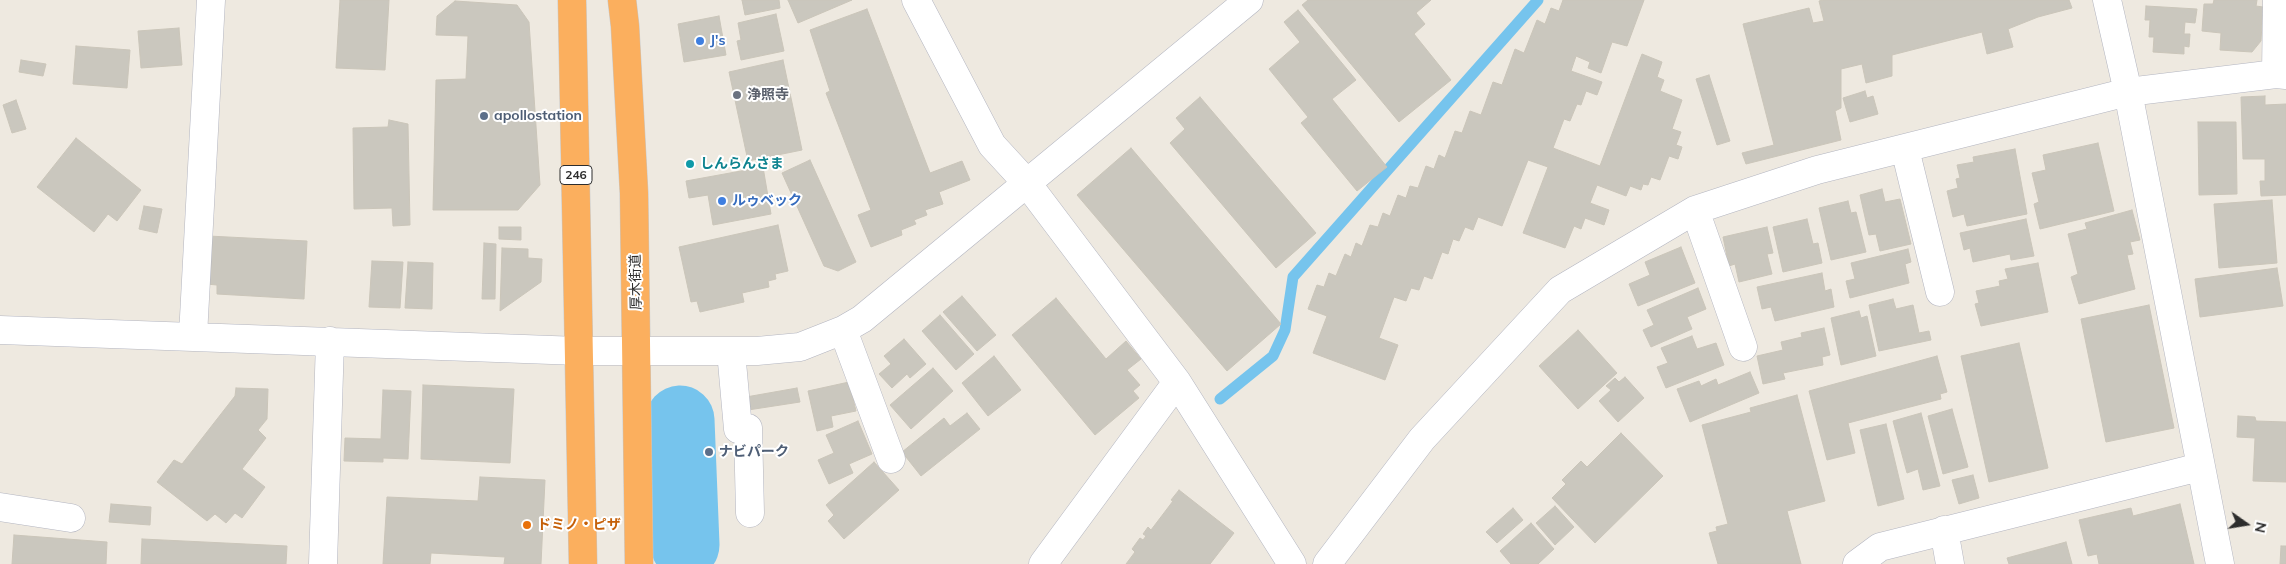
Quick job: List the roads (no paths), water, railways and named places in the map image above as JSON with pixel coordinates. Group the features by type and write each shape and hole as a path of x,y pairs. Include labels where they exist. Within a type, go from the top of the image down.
{"highway":[{"name":"246","path":"572,0 582,564"},
{"name":"厚木街道","path":"622,0 634,193 638,352 639,564"}],"street":[{"path":"193,336 211,0"},
{"path":"916,0 992,145 1026,182 1177,382 1292,564"},
{"path":"0,330 579,351 731,351 800,347 843,330 862,319 1249,0"},
{"path":"2106,0 2128,92 2220,564"},
{"path":"1327,564 1422,439 1560,290 1695,210 1817,170 2128,92 2281,74 2277,0"},
{"path":"1905,149 1940,292"},
{"path":"1695,210 1743,347"},
{"path":"843,330 891,459"},
{"path":"323,564 330,341"},
{"path":"731,351 738,429 748,428 750,513"},
{"path":"1043,564 1177,382"},
{"path":"1857,564 1880,547 2200,466"},
{"path":"0,507 71,518"},
{"path":"1944,530 1950,564"}],"waterway":[{"path":"1220,399 1273,356 1285,330 1293,277 1538,0"},
{"path":"680,420 685,545"}],"place":[{"name":"J's","path":"700,41"},
{"name":"浄照寺","path":"737,95"},
{"name":"apollostation","path":"484,116"},
{"name":"しんらんさま","path":"690,164"},
{"name":"ルゥベック","path":"722,201"},
{"name":"ナビパーク","path":"709,452"},
{"name":"ドミノ・ピザ","path":"527,525"}]}
